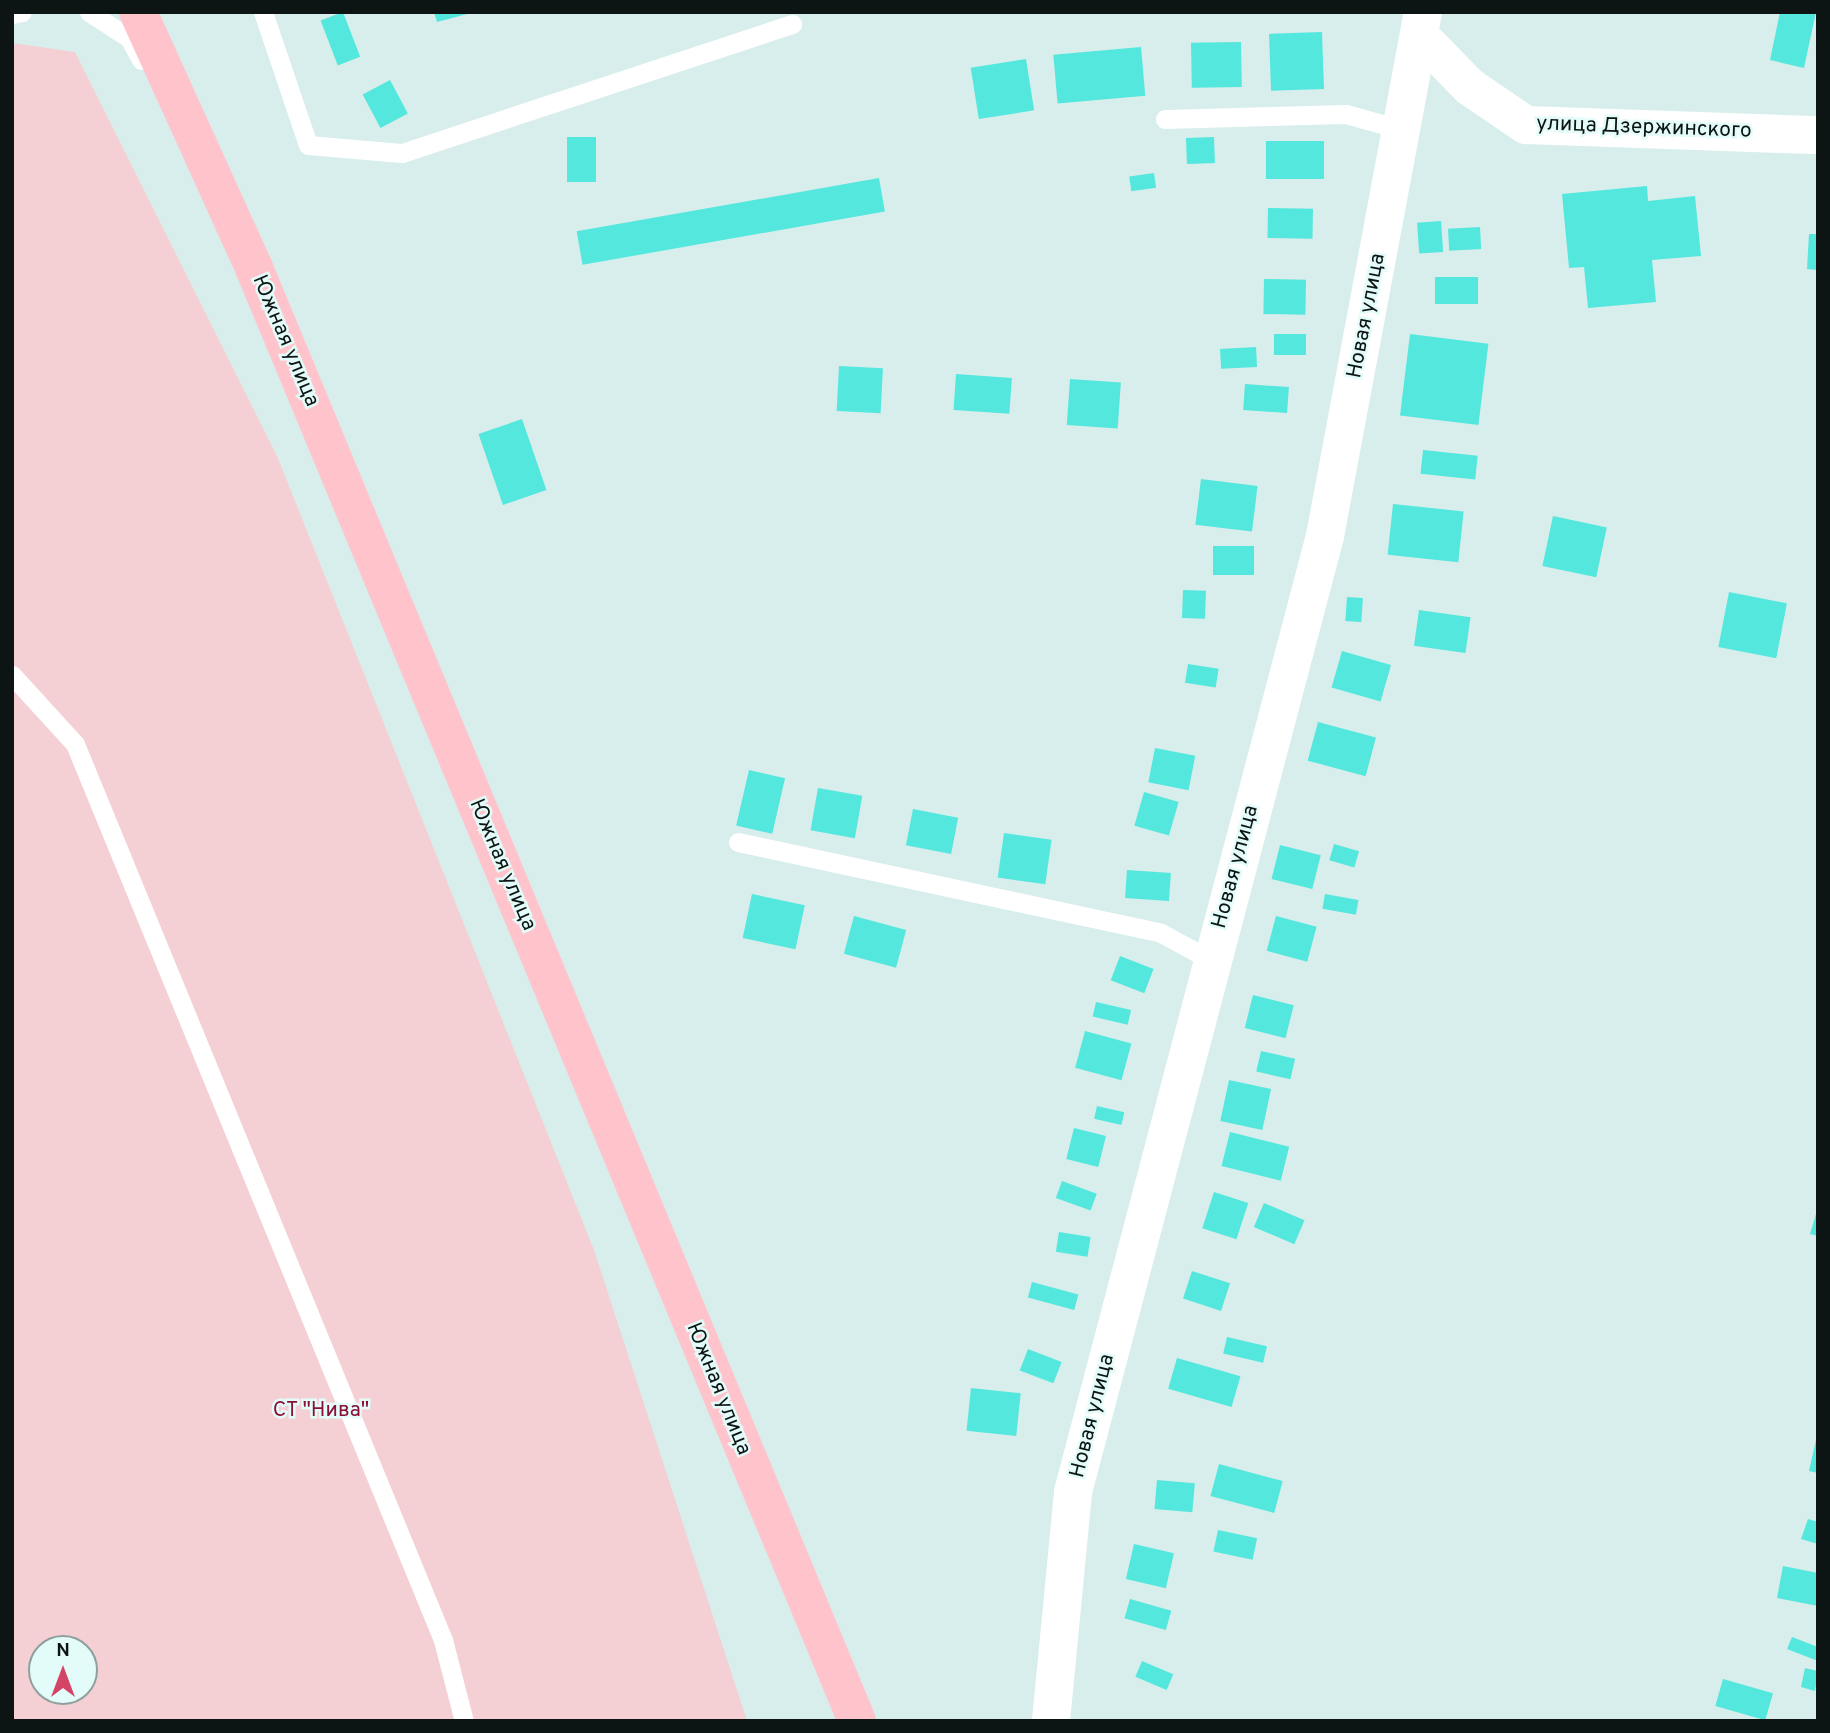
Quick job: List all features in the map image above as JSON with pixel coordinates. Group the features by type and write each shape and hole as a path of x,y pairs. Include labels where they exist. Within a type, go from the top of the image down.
{"highway":[{"name":"Южная улица","path":"138,12 254,268 857,1721"}],"street":[{"name":"Новая улица","path":"1051,1721 1073,1492 1211,960 1325,536 1421,24"},
{"name":"улица Дзержинского","path":"1421,24 1470,87 1526,125 1818,135"}],"lane":[{"path":"12,14 22,12"},
{"path":"89,12 129,38 254,268"},
{"path":"263,12 308,145 402,153 792,24"},
{"path":"1166,119 1346,114 1403,130"},
{"path":"12,675 75,744 443,1640 464,1721"},
{"path":"738,842 1161,933 1211,960"}],"green space":[{"name":"СТ \"Нива\"","path":"12,43 75,52 277,456 594,1250 747,1721 12,1721"}],"building":[{"path":"343,12 360,57 338,65 321,21"},
{"path":"434,12 471,12 471,13 437,22"},
{"path":"1780,12 1816,12 1804,68 1770,60"},
{"path":"1322,32 1324,89 1271,91 1269,34"},
{"path":"1241,42 1242,87 1192,88 1191,43"},
{"path":"1141,47 1145,96 1058,103 1053,55"},
{"path":"1026,59 1034,110 979,119 971,68"},
{"path":"390,80 408,114 380,128 363,95"},
{"path":"567,137 596,137 596,182 567,182"},
{"path":"1214,137 1215,163 1187,164 1186,138"},
{"path":"1266,141 1324,141 1324,179 1266,179"},
{"path":"1154,173 1156,188 1131,191 1129,176"},
{"path":"879,178 885,211 583,265 577,231"},
{"path":"1647,186 1648,201 1695,196 1701,256 1652,260 1656,302 1588,308 1584,267 1569,268 1562,194"},
{"path":"1268,208 1313,209 1312,239 1267,238"},
{"path":"1441,221 1443,252 1419,254 1417,223"},
{"path":"1480,227 1481,249 1449,251 1448,229"},
{"path":"1809,234 1818,234 1818,270 1807,269"},
{"path":"1435,277 1478,277 1478,304 1435,304"},
{"path":"1264,279 1306,280 1305,315 1263,314"},
{"path":"1274,334 1306,334 1306,355 1274,355"},
{"path":"1410,334 1488,344 1478,425 1400,415"},
{"path":"1256,347 1257,367 1221,369 1220,349"},
{"path":"839,366 883,368 881,413 837,411"},
{"path":"956,374 1012,378 1009,414 953,410"},
{"path":"1070,379 1121,383 1118,428 1067,425"},
{"path":"1245,384 1289,387 1287,413 1243,410"},
{"path":"522,419 546,490 503,505 479,434"},
{"path":"1423,450 1478,456 1475,480 1420,474"},
{"path":"1201,479 1258,486 1252,532 1195,525"},
{"path":"1393,504 1464,511 1458,562 1388,555"},
{"path":"1553,516 1607,527 1596,577 1542,566"},
{"path":"1213,546 1254,546 1254,575 1213,575"},
{"path":"1183,590 1206,591 1205,619 1182,618"},
{"path":"1729,592 1787,603 1776,658 1718,647"},
{"path":"1347,597 1363,598 1361,622 1345,621"},
{"path":"1419,610 1470,617 1465,653 1414,646"},
{"path":"1342,651 1391,665 1381,702 1332,688"},
{"path":"1188,664 1219,669 1216,688 1185,683"},
{"path":"1318,722 1376,738 1366,776 1308,761"},
{"path":"1155,748 1195,756 1189,790 1148,782"},
{"path":"749,770 785,778 772,834 736,826"},
{"path":"818,788 862,796 855,838 811,830"},
{"path":"1144,792 1179,802 1169,836 1134,826"},
{"path":"913,809 958,818 951,854 906,845"},
{"path":"1004,833 1052,840 1045,884 998,878"},
{"path":"1334,844 1359,851 1354,868 1329,860"},
{"path":"1280,845 1321,855 1312,889 1272,879"},
{"path":"1127,870 1171,873 1169,901 1125,898"},
{"path":"752,894 805,905 795,949 743,938"},
{"path":"1325,894 1358,900 1356,915 1322,909"},
{"path":"854,916 906,930 896,968 844,954"},
{"path":"1276,916 1317,927 1307,962 1267,951"},
{"path":"1120,956 1154,969 1144,993 1111,980"},
{"path":"1253,995 1294,1005 1286,1038 1245,1028"},
{"path":"1096,1002 1131,1010 1128,1025 1093,1017"},
{"path":"1085,1031 1131,1043 1122,1080 1075,1068"},
{"path":"1261,1051 1295,1059 1290,1079 1256,1071"},
{"path":"1229,1080 1271,1089 1262,1130 1220,1121"},
{"path":"1097,1106 1124,1112 1121,1125 1094,1119"},
{"path":"1074,1128 1106,1136 1098,1167 1066,1159"},
{"path":"1230,1132 1289,1147 1281,1181 1222,1166"},
{"path":"1062,1181 1097,1194 1091,1211 1056,1198"},
{"path":"1214,1192 1248,1203 1236,1239 1202,1228"},
{"path":"1264,1203 1305,1220 1294,1244 1254,1227"},
{"path":"1818,1207 1818,1236 1810,1234"},
{"path":"1059,1232 1091,1237 1087,1257 1056,1252"},
{"path":"1192,1271 1230,1283 1221,1311 1183,1299"},
{"path":"1032,1282 1078,1294 1074,1310 1028,1297"},
{"path":"1227,1337 1267,1346 1263,1363 1223,1354"},
{"path":"1028,1349 1062,1362 1053,1383 1020,1370"},
{"path":"1177,1358 1240,1376 1232,1407 1168,1389"},
{"path":"971,1388 1021,1393 1016,1436 967,1431"},
{"path":"1818,1435 1818,1473 1809,1471"},
{"path":"1219,1464 1283,1481 1274,1513 1210,1496"},
{"path":"1157,1480 1195,1483 1192,1512 1154,1509"},
{"path":"1808,1519 1818,1522 1818,1544 1801,1539"},
{"path":"1218,1530 1257,1538 1253,1560 1213,1552"},
{"path":"1134,1544 1174,1553 1166,1588 1126,1579"},
{"path":"1783,1566 1818,1573 1818,1606 1777,1598"},
{"path":"1130,1599 1171,1611 1166,1630 1124,1618"},
{"path":"1792,1637 1818,1647 1818,1661 1787,1649"},
{"path":"1142,1661 1173,1674 1167,1690 1135,1677"},
{"path":"1805,1668 1818,1671 1815,1691 1801,1687"},
{"path":"1723,1679 1773,1693 1765,1720 1715,1706"}]}
